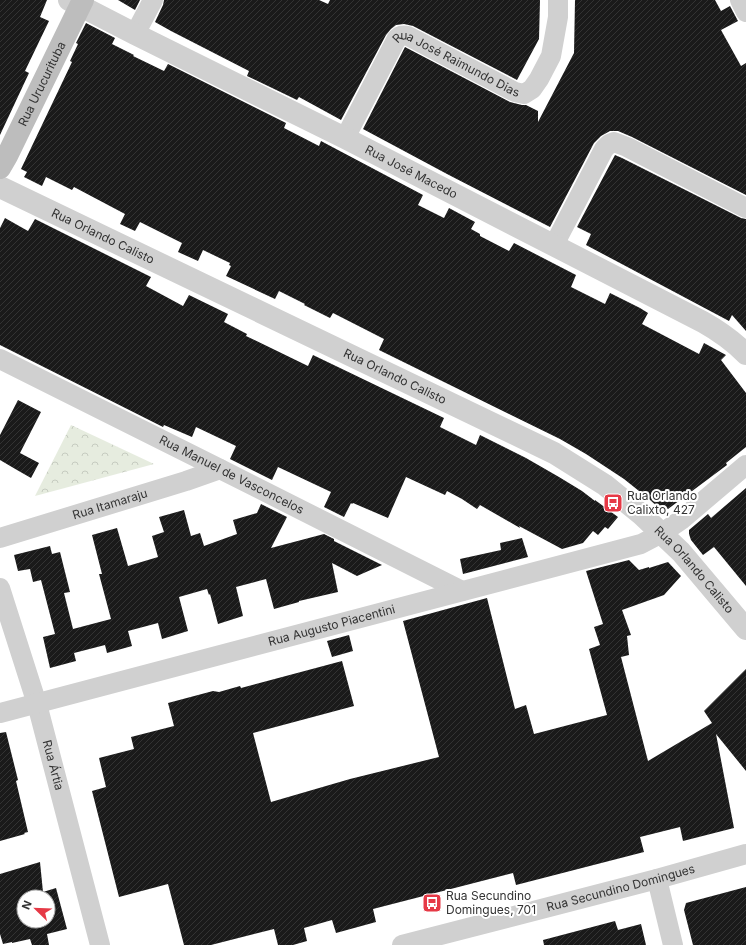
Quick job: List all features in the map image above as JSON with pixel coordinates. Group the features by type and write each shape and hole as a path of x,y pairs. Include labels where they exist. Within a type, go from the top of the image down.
{"main road":[{"name":"Rua Urucurituba","path":"0,168 7,156 77,2"}],"street":[{"path":"135,34 153,0"},
{"name":"Rua José Raimundo Dias","path":"345,138 398,37 408,36 515,92 524,94 528,92 540,79 551,56 558,17 558,0"},
{"path":"740,0 746,12"},
{"name":"Rua José Macedo","path":"77,2 135,34 345,138 703,322 721,332 746,354"},
{"path":"554,245 604,149 608,144 614,142 627,147 746,208"},
{"name":"Rua Orlando Calisto","path":"0,187 554,453 605,485 662,533 681,552 746,629"},
{"name":"Rua Manuel de Vasconcelos","path":"0,359 462,591"},
{"name":"Rua Augusto Piacentini","path":"0,713 641,544 662,533 681,520 746,465"},
{"name":"Rua Itamaraju","path":"0,538 186,481 220,469"},
{"name":"Rua Ártia","path":"0,588 37,704 100,945"},
{"name":"Rua Secundino Domingues","path":"402,945 657,879 746,854"},
{"path":"657,879 673,945"}],"green space":[{"path":"71,425 154,464 35,496"}],"building":[{"path":"0,0 47,0 40,17 49,21 25,71 29,73 0,135"},
{"path":"118,0 140,0 135,10"},
{"path":"164,0 319,0 328,4 330,0 540,0 539,39 517,80 413,26 404,24 396,25 386,35 341,120 299,97 297,100 247,76 249,71 155,22"},
{"path":"575,0 715,0 721,11 730,6 738,21 721,30 741,66 746,63 746,195 632,137 618,131 610,131 601,136 594,143 550,227 363,129 405,47 510,102 526,105 538,111 538,122 574,53"},
{"path":"86,23 115,38 112,44 134,55 133,56 164,71 168,64 286,123 284,128 319,146 321,141 423,195 418,205 444,218 449,208 475,222 471,229 480,234 480,236 509,251 514,243 576,275 571,287 605,304 610,293 640,308 648,313 642,324 699,354 704,343 726,355 721,360 746,393 746,447 726,463 727,465 668,509 660,509 624,479 560,439 379,350 384,339 333,313 330,318 279,291 275,299 226,276 231,266 229,265 230,263 203,250 198,261 178,252 182,243 140,222 135,231 120,224 125,214 74,187 72,190 46,177 42,186 24,177 27,172 21,169 72,62 70,61 78,44 76,43"},
{"path":"615,155 741,218 746,219 746,331 732,315 729,321 586,245 591,234 577,227"},
{"path":"5,218 28,231 35,219 151,277 146,286 183,306 189,295 228,314 224,322 247,334 246,336 308,366 313,355 444,418 440,427 476,445 480,435 526,458 559,477 582,491 618,517 608,529 605,527 598,535 593,531 583,543 562,549 519,526 520,528 480,505 477,509 447,491 445,495 406,477 388,518 353,503 351,503 344,517 324,507 331,492 278,467 272,480 230,459 236,446 196,427 192,437 164,425 163,427 0,345 0,228"},
{"path":"18,400 41,412 20,453 39,463 31,478 0,460 0,435"},
{"path":"746,488 746,586 714,547 703,555 691,540 689,530 708,514 711,518"},
{"path":"261,504 287,517 271,548 324,534 334,539 334,541 382,565 357,576 332,563 338,592 299,601 274,609 266,579 236,587 243,616 218,624 210,594 209,595 207,589 179,597 188,631 162,639 158,623 128,631 132,646 107,653 105,645 74,653 76,661 50,668 43,637 55,634 41,580 33,582 30,569 18,571 14,555 50,546 52,554 60,552 70,592 64,593 73,629 111,619 99,574 102,574 92,535 117,528 128,566 158,557 152,536 164,532 159,517 184,510 191,536 200,533 204,546 237,534 233,520 257,513"},
{"path":"522,538 528,557 463,574 460,559 501,550 500,543"},
{"path":"629,560 639,570 668,562 681,576 664,595 622,610 631,635 627,636 629,655 621,657 648,761 712,723 704,711 746,669 746,771 716,734 734,828 683,841 680,827 640,837 644,852 516,885 513,873 373,909 376,922 336,933 332,920 304,928 307,941 293,945 278,945 274,929 211,945 184,945 168,884 119,897 92,791 106,787 99,758 134,749 131,737 174,726 168,703 213,691 219,692 240,686 241,688 342,661 354,706 253,733 271,802 350,779 439,757 403,621 487,598 515,709 526,705 534,734 607,715 589,649 600,645 594,627 603,624 586,571"},
{"path":"349,635 353,651 332,657 327,641"},
{"path":"6,732 18,780 16,781 28,832 0,841 0,733"},
{"path":"40,862 43,889 16,889 16,929 56,929 56,889 53,889 56,888 67,929 47,934 49,945 32,945 30,939 3,944 0,934 0,874"},
{"path":"746,887 746,945 693,945 684,910 686,903"},
{"path":"615,921 618,930 641,924 646,945 544,945 543,940"}],"place":[{"name":"Rua Orlando Calixto, 427","path":"613,503"},
{"name":"Rua Secundino Domingues, 701","path":"432,903"}]}
